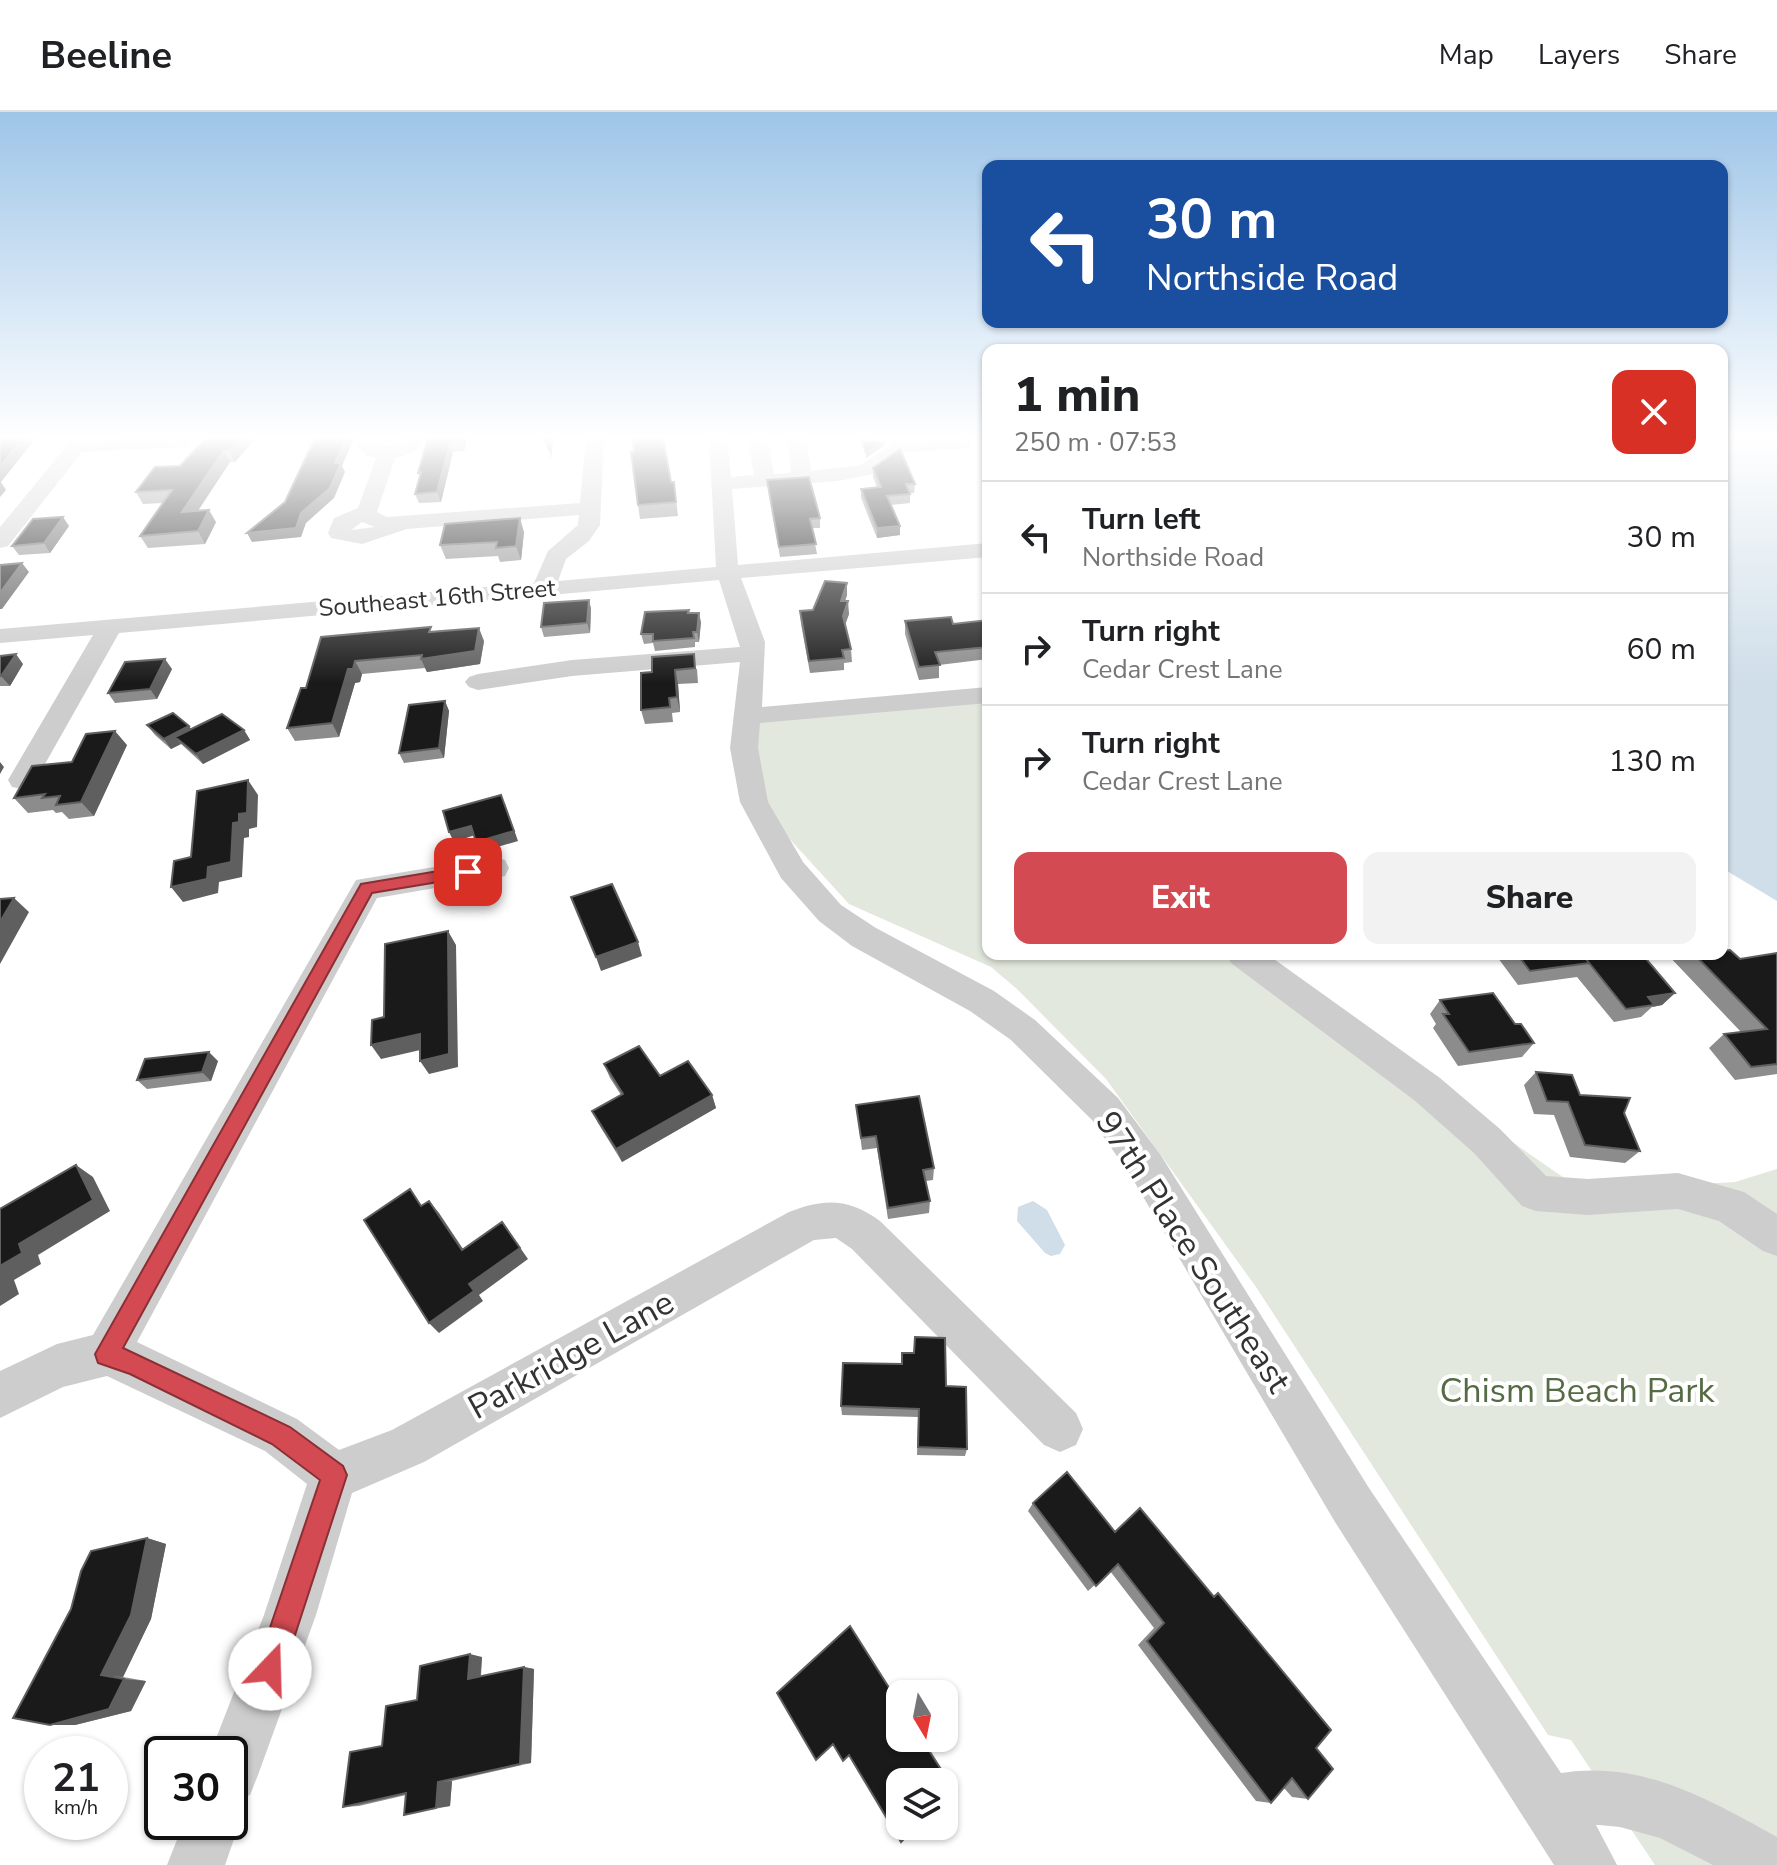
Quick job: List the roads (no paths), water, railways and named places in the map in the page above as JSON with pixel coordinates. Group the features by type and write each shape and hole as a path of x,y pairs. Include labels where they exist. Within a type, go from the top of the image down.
{"street":[{"path":"0,541 17,520"},
{"path":"355,520 342,523 338,530 342,536 370,537 401,523"},
{"path":"387,520 401,523 442,520"},
{"path":"543,589 556,556 587,531 589,520"},
{"name":"97th Place Southeast","path":"724,520 728,575 747,620 753,653 744,748 754,802 792,870 830,913 864,937 956,986 1023,1030 1105,1109 1146,1166 1352,1505 1588,1865"},
{"name":"Southeast 16th Street","path":"0,636 982,550"},
{"path":"22,780 110,627"},
{"path":"478,682 572,668 753,653"},
{"path":"747,716 982,696"},
{"path":"107,1354 367,888 494,868"},
{"path":"1251,960 1427,1089 1487,1141 1536,1193 1588,1197 1678,1191 1730,1205 1777,1237"},
{"name":"Parkridge Lane","path":"334,1475 369,1465 408,1446 803,1225 822,1218 850,1222 1060,1429"},
{"path":"0,1395 57,1366 107,1354 134,1363 281,1435 334,1475 290,1615 245,1736"},
{"path":"1550,1803 1601,1796 1643,1805 1688,1820 1770,1865"},
{"path":"196,1865 205,1840"}],"park label":[{"name":"Chism Beach Park","path":"1577,1391"}]}
